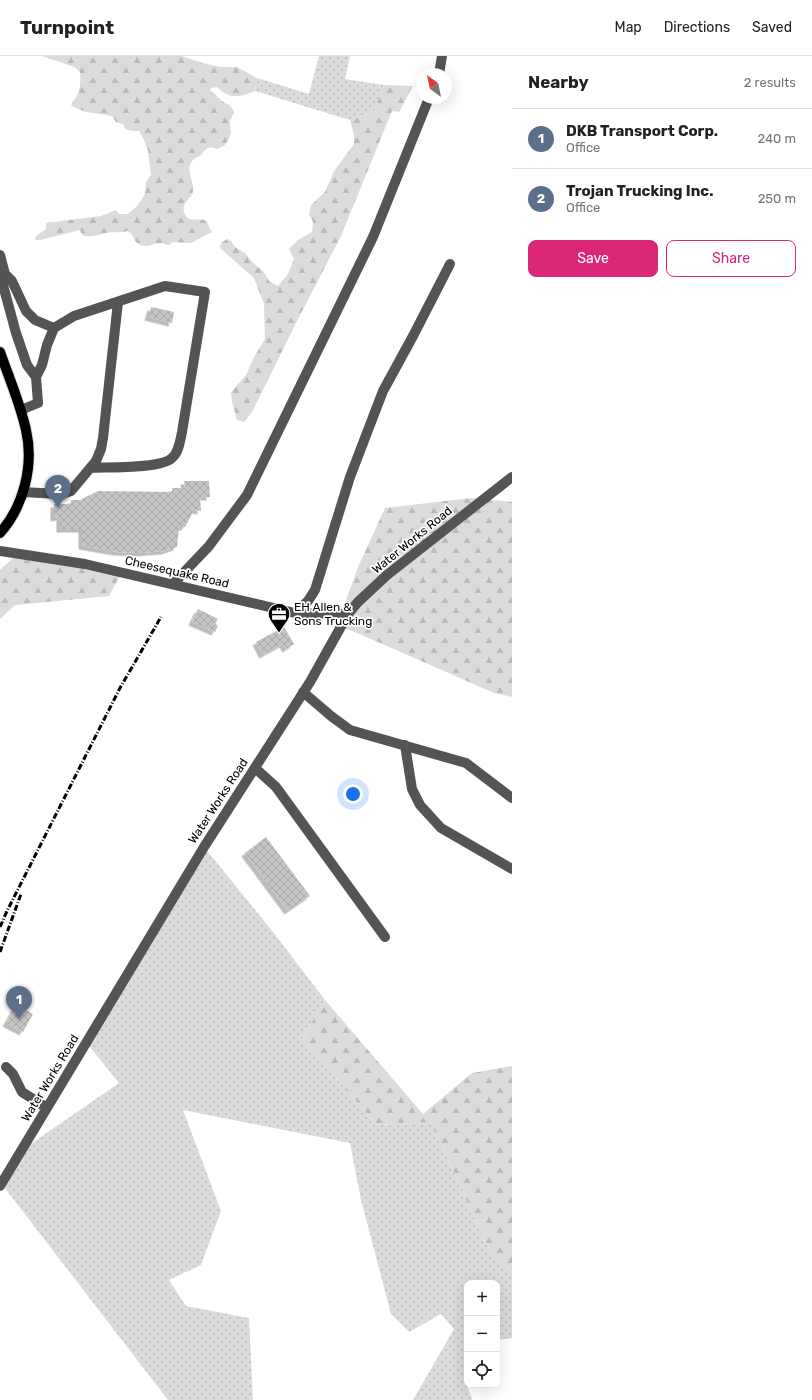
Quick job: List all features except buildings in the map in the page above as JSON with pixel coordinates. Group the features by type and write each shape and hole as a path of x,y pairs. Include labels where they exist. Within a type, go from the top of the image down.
{"main road":[{"path":"0,352 21,410 27,432 29,454 27,475 23,492 15,512 0,533"}],"street":[{"path":"440,68 442,56"},
{"path":"172,584 209,546 247,495 373,237 427,104"},
{"path":"0,255 5,274 3,285 16,333 27,365 36,376 38,403 21,410"},
{"path":"295,613 308,601 314,590 350,477 383,391 414,336 450,264"},
{"path":"5,274 12,281 26,311 35,320 54,328"},
{"path":"36,376 42,366 47,345 54,328 74,316 165,286 205,292 180,444 175,454 169,461 155,465 90,468"},
{"path":"23,492 58,494 68,493 96,461 101,449 118,302"},
{"name":"Water Works Road","path":"0,1186 200,853 303,692 348,614 358,602 387,575 512,477"},
{"name":"Cheesequake Road","path":"0,551 85,564 295,613 348,614"},
{"path":"303,692 350,730 466,763 512,798"},
{"path":"405,745 412,789 420,805 430,817 441,828 512,869"},
{"path":"255,768 276,787 385,937"},
{"path":"6,1067 12,1074 22,1092 47,1108"}],"green space":[{"path":"42,56 182,56 221,67 237,67 257,78 255,91 244,95 230,96 217,87 211,88 210,91 229,105 234,112 230,121 231,133 224,146 217,149 208,148 191,163 189,171 193,191 184,205 184,212 188,218 206,221 212,232 191,243 172,242 170,245 158,243 146,246 140,245 136,242 128,231 86,236 82,235 80,230 40,240 35,239 36,236 46,229 46,223 101,216 116,210 119,214 128,214 142,199 145,193 146,182 151,175 148,151 139,131 128,130 123,124 116,122 112,116 86,112 71,105 79,89 80,72 74,67"},
{"path":"319,56 350,56 345,79 384,85 374,111 350,120 255,91 257,78 309,94"},
{"path":"384,85 413,86 399,112 392,111 341,236 252,412 244,422 237,420 231,392 246,375 254,357 265,339 264,304 254,278 220,248 221,243 227,239 231,241 235,247 245,253 253,263 263,271 270,282 278,286 288,274 294,259 289,249 298,240 312,232 313,222 309,214 311,205 325,192 334,171 354,144 354,135 350,120 374,111"},
{"path":"471,498 512,502 512,697 494,693 337,625 358,567 385,508"},
{"path":"16,555 122,572 109,596 15,605 0,619 0,570"},
{"path":"204,847 273,932 325,1000 302,1039 377,1125 431,1122 490,1251 512,1272 512,1338 500,1340 500,1280 464,1280 464,1388 468,1388 472,1400 413,1400 454,1329 441,1314 409,1332 391,1314 361,1200 350,1143 183,1110 221,1211 201,1265 169,1280 186,1306 249,1318 253,1400 168,1400 1,1183 22,1150 119,1083 86,1042"},
{"path":"325,1000 423,1114 472,1073 512,1066 512,1272 490,1251 431,1122 377,1125 302,1039"}],"railway":[{"path":"0,927 120,688 161,617"},
{"path":"0,952 21,894"}],"place":[{"name":"Trojan Trucking Inc.","path":"58,508"},
{"name":"EH Allen & Sons Trucking","path":"279,634"},
{"name":"DKB Transport Corp.","path":"19,1019"}]}
